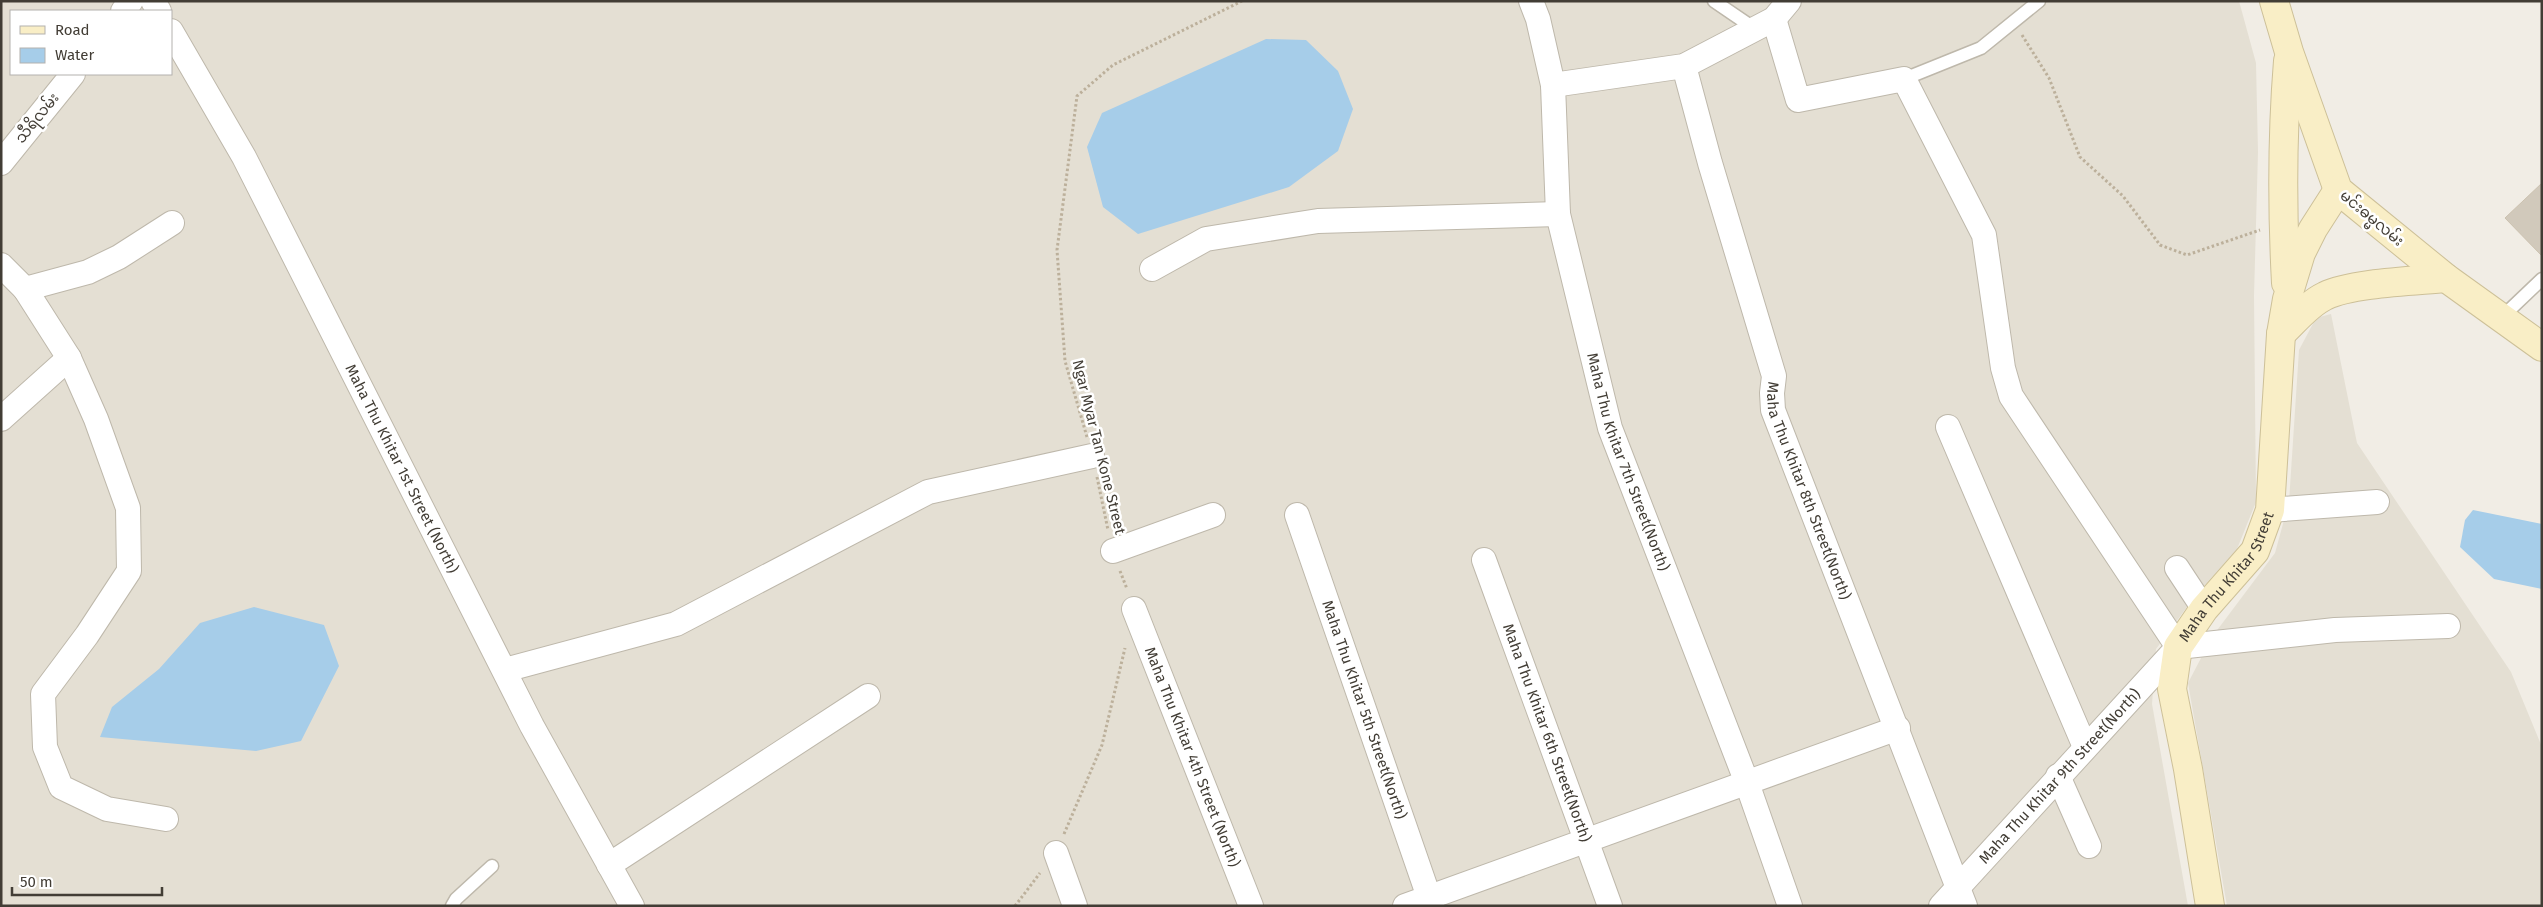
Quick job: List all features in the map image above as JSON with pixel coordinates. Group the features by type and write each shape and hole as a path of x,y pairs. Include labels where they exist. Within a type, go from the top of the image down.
{"main road":[{"name":"မင်းဓမ္မလမ်း","path":"2274,1 2289,52 2338,190 2446,278 2500,319 2542,347"},
{"path":"2287,299 2283,222 2282,129 2289,52"},
{"path":"2287,299 2302,253 2313,229 2338,190"},
{"path":"2281,334 2309,307 2333,293 2446,278"},
{"name":"Maha Thu Khitar Street","path":"2210,906 2188,768 2172,689 2178,647 2204,609 2255,551 2270,510 2281,334 2287,299"}],"street":[{"name":"Maha Thu Khitar 7th Street(North)","path":"1531,1 1538,19 1553,85 1558,214 1610,428 1748,783 1790,906"},
{"path":"1553,85 1684,66 1764,24 1789,1"},
{"path":"1764,24 1798,100 1904,79 1984,235 2003,368 2011,396 2178,647 2334,630 2448,626"},
{"name":"Maha Thu Khitar 1st Street (North)","path":"172,33 244,157 532,726 632,906"},
{"name":"Maha Thu Khitar 8th Street(North)","path":"1684,66 1710,163 1774,376 1772,392 1773,410 1898,728 1961,897"},
{"name":"သီရိလမ်း","path":"1,163 72,75"},
{"path":"1152,269 1206,239 1318,221 1558,214"},
{"path":"25,289 88,272 119,257 172,223"},
{"path":"1,265 25,289 69,358 96,419 128,508 129,571 87,635 44,694 45,747 61,787 107,809 166,819"},
{"path":"1,419 69,358"},
{"path":"1948,427 2085,747"},
{"path":"505,670 676,624 928,492 1092,456"},
{"path":"2270,510 2377,502"},
{"name":"Maha Thu Khitar 5th Street(North)","path":"1297,515 1431,902"},
{"path":"1113,551 1213,516"},
{"name":"Maha Thu Khitar 6th Street(North)","path":"1484,560 1610,906"},
{"path":"2177,568 2204,609"},
{"name":"Maha Thu Khitar 4th Street (North)","path":"1134,609 1251,906"},
{"name":"Maha Thu Khitar 9th Street(North)","path":"1941,906 1961,897 2058,776 2178,647"},
{"path":"609,865 868,696"},
{"path":"1406,906 1431,902 1586,841 1898,728"},
{"path":"2058,776 2089,846"},
{"path":"1056,854 1076,906"}],"lane":[{"path":"1714,1 1764,24"},
{"path":"1904,79 1981,48 2039,1"},
{"path":"2500,319 2542,279"},
{"path":"452,906 456,899 492,866"}],"path":[{"name":"Ngar Myar Tan Kone Street","path":"1134,609 1113,551 1092,456 1065,361 1057,250 1077,96 1112,65 1242,1"},
{"path":"2013,22 2049,78 2080,157 2124,196 2160,245 2187,255 2283,222"},
{"path":"1014,906 1056,854 1102,745 1126,645"}],"shaded area":[{"path":"1,1 2239,1 2256,63 2258,152 2254,296 2256,502 2237,549 2195,596 2156,649 2152,704 2188,906 1,906"},
{"path":"2331,314 2357,443 2511,672 2542,747 2542,906 2227,906 2188,683 2212,637 2275,553 2289,502 2299,350 2316,318"}],"water":[{"path":"1266,39 1306,40 1338,71 1353,109 1338,151 1289,187 1138,234 1103,207 1087,147 1102,113"},
{"path":"2473,510 2542,524 2542,589 2494,579 2460,547 2465,520"},
{"path":"254,607 324,625 339,666 301,741 256,751 100,737 112,707 159,669 200,623"}],"building":[{"path":"2542,183 2542,256 2505,218"}]}
